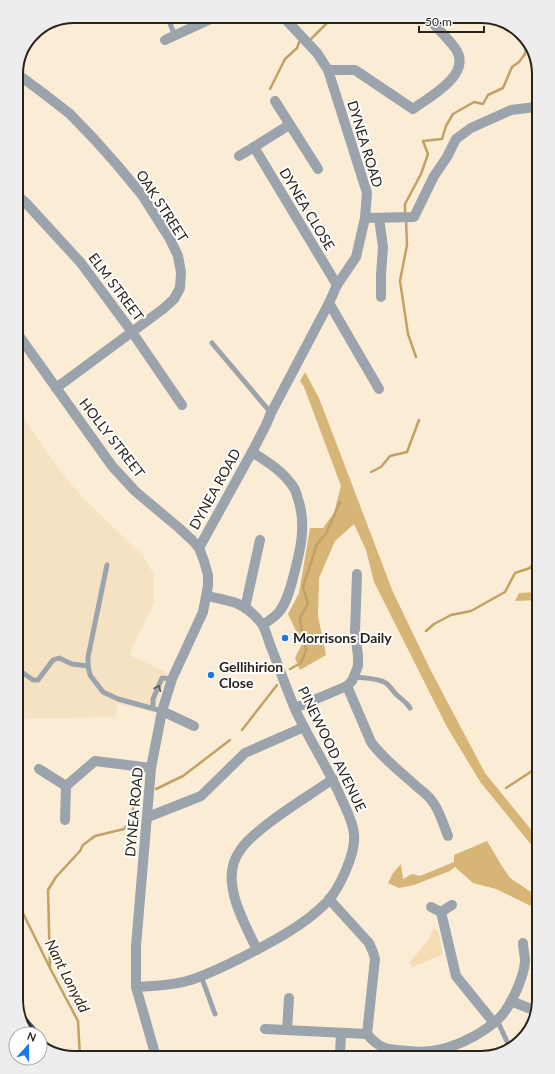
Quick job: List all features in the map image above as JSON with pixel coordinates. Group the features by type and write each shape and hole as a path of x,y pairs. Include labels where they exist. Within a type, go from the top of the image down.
{"street":[{"path":"165,40 202,23"},
{"name":"DYNEA ROAD","path":"154,1051 136,987 136,946 157,709 204,612 207,596 208,575 199,548 252,452 337,285 356,257 365,218 367,193 328,70 317,53 289,23"},
{"path":"328,70 355,70 413,109 450,82 457,73 460,61 456,49 432,23"},
{"name":"OAK STREET","path":"23,78 70,114 114,160 142,195 170,240 178,256 182,272 180,288 174,299 163,309 56,388"},
{"name":"DYNEA CLOSE","path":"275,101 318,169"},
{"path":"365,218 414,217 434,176 447,157 456,139 471,128 511,110 532,107"},
{"path":"239,156 290,125"},
{"name":"DYNEA CLOSE","path":"254,147 337,285"},
{"name":"ELM STREET","path":"23,200 80,263 132,332 182,405"},
{"path":"379,218 383,247 381,296"},
{"path":"329,303 379,389"},
{"name":"HOLLY STREET","path":"23,342 112,466 135,491 179,528 199,548"},
{"path":"252,452 272,464 285,476 295,489 303,520 300,551 289,592 279,612 263,625"},
{"path":"244,608 260,540"},
{"path":"295,708 347,686 354,677 358,666 355,632 357,574"},
{"name":"PINEWOOD AVENUE","path":"136,987 163,986 185,982 209,974 257,950 284,934 319,909 329,899 336,889 348,865 352,852 354,836 352,824 333,780 295,708 263,625 253,615 236,603 207,596"},
{"path":"347,686 371,742 376,750 433,802 448,836"},
{"path":"157,709 194,726"},
{"path":"148,817 200,796 245,753 304,727"},
{"path":"65,820 66,786 95,761 151,768"},
{"path":"39,769 66,786"},
{"path":"257,950 236,903 232,890 234,862 240,849 254,835 275,818 333,780"},
{"path":"329,899 368,943 373,952 375,959 368,1034"},
{"path":"441,912 452,905"},
{"path":"431,908 441,912"},
{"path":"441,912 456,976 495,1021"},
{"path":"438,1051 454,1046 478,1034 502,1014 511,1001 522,975 525,961 523,943"},
{"path":"287,1030 289,998"},
{"path":"511,1001 531,1009"},
{"path":"265,1029 368,1034 374,1041 389,1050 406,1051"},
{"path":"340,1051 341,1032"}],"lane":[{"path":"170,23 175,36"},
{"path":"212,343 271,413"},
{"path":"107,565 88,652 88,666 90,675 103,692 118,699 157,709"},
{"path":"23,673 33,680 38,680 53,660 59,658 72,664 88,666"},
{"path":"354,677 385,682 399,697 406,702 410,708"},
{"path":"201,976 214,1014"},
{"path":"495,1021 508,1044"}],"shaded area":[{"path":"305,372 319,398 393,592 430,669 485,773 532,831 532,846 481,783 447,727 374,582 366,550 354,524 335,541 319,578 318,616 326,655 300,670 295,658 302,644 288,614 299,593 310,528 323,528 334,513 341,486 304,387 300,381"},
{"path":"23,418 63,474 81,496 142,554 154,575 154,600 129,655 168,673 154,712 118,704 115,717 23,719"},
{"path":"532,592 532,600 515,601 519,593"},
{"path":"487,841 510,878 532,893 532,907 496,889 473,883 455,867 450,871 414,885 399,888 388,883 393,873 401,864 403,879 412,874 420,876 454,862 454,855"},
{"path":"433,928 438,930 443,954 413,967 409,963 430,938"}],"waterway":[{"path":"309,41 327,23"},
{"path":"270,89 285,59 297,48 300,40"},
{"path":"405,214 405,204 421,174 428,154 423,141 442,139 446,126 453,114 474,102 483,104 488,95 503,88 512,67 519,62 525,54 526,50"},
{"path":"406,219 407,245 400,281 408,334 416,357"},
{"path":"371,472 381,467 390,456 407,452 419,420"},
{"path":"290,669 301,663 306,650 300,617 308,604 303,587 317,544 326,534 340,502"},
{"path":"426,631 434,624 451,615 471,611 505,592 515,573 530,568 532,566"},
{"path":"242,730 277,685"},
{"path":"156,789 183,776 230,740"},
{"path":"506,788 532,771"},
{"path":"50,968 48,890 56,877 80,851 83,845 95,836 124,829 131,820 134,803"},
{"name":"Nant Lonydd","path":"23,913 78,1021 80,1051"}],"place":[{"name":"Morrisons Daily","path":"285,638"},
{"name":"Gellihirion Close","path":"211,675"}]}
